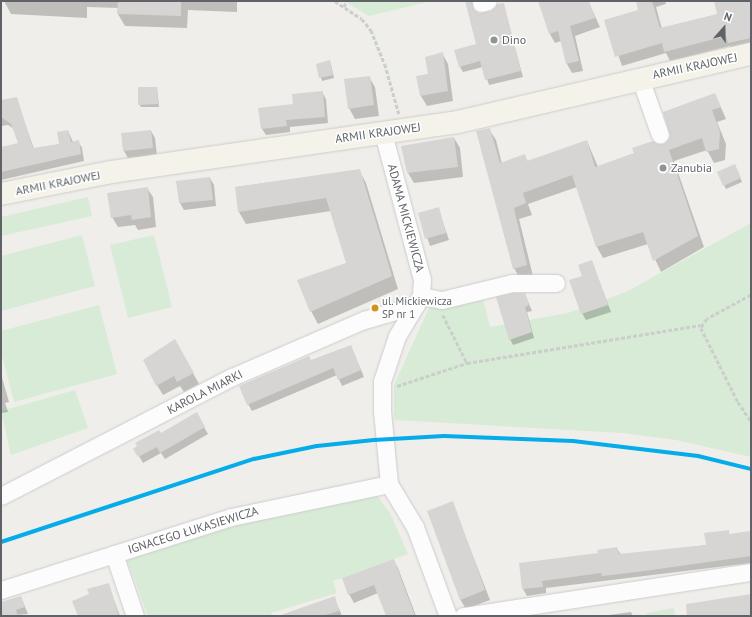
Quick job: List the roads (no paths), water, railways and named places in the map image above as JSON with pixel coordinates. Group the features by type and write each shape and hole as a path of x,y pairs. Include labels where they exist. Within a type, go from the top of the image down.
{"main road":[{"name":"ARMII KRAJOWEJ","path":"1,194 111,172 458,122 640,78 751,54"}],"street":[{"path":"640,78 660,136"},
{"name":"ADAMA MICKIEWICZA","path":"383,133 422,280 422,300"},
{"name":"KAROLA MIARKI","path":"1,496 232,377 364,320 422,300 449,299 512,283 556,283"},
{"path":"422,300 397,336 386,364 382,381 382,411 388,476 415,527 448,616"},
{"name":"IGNACEGO ŁUKASIEWICZA","path":"1,590 244,513 388,476"},
{"path":"114,554 135,616"},
{"path":"463,616 751,572"}],"place":[{"name":"Dino","path":"494,40"},
{"name":"Zanubia","path":"663,168"},
{"name":"ul. Mickiewicza SP nr 1","path":"375,308"}]}
